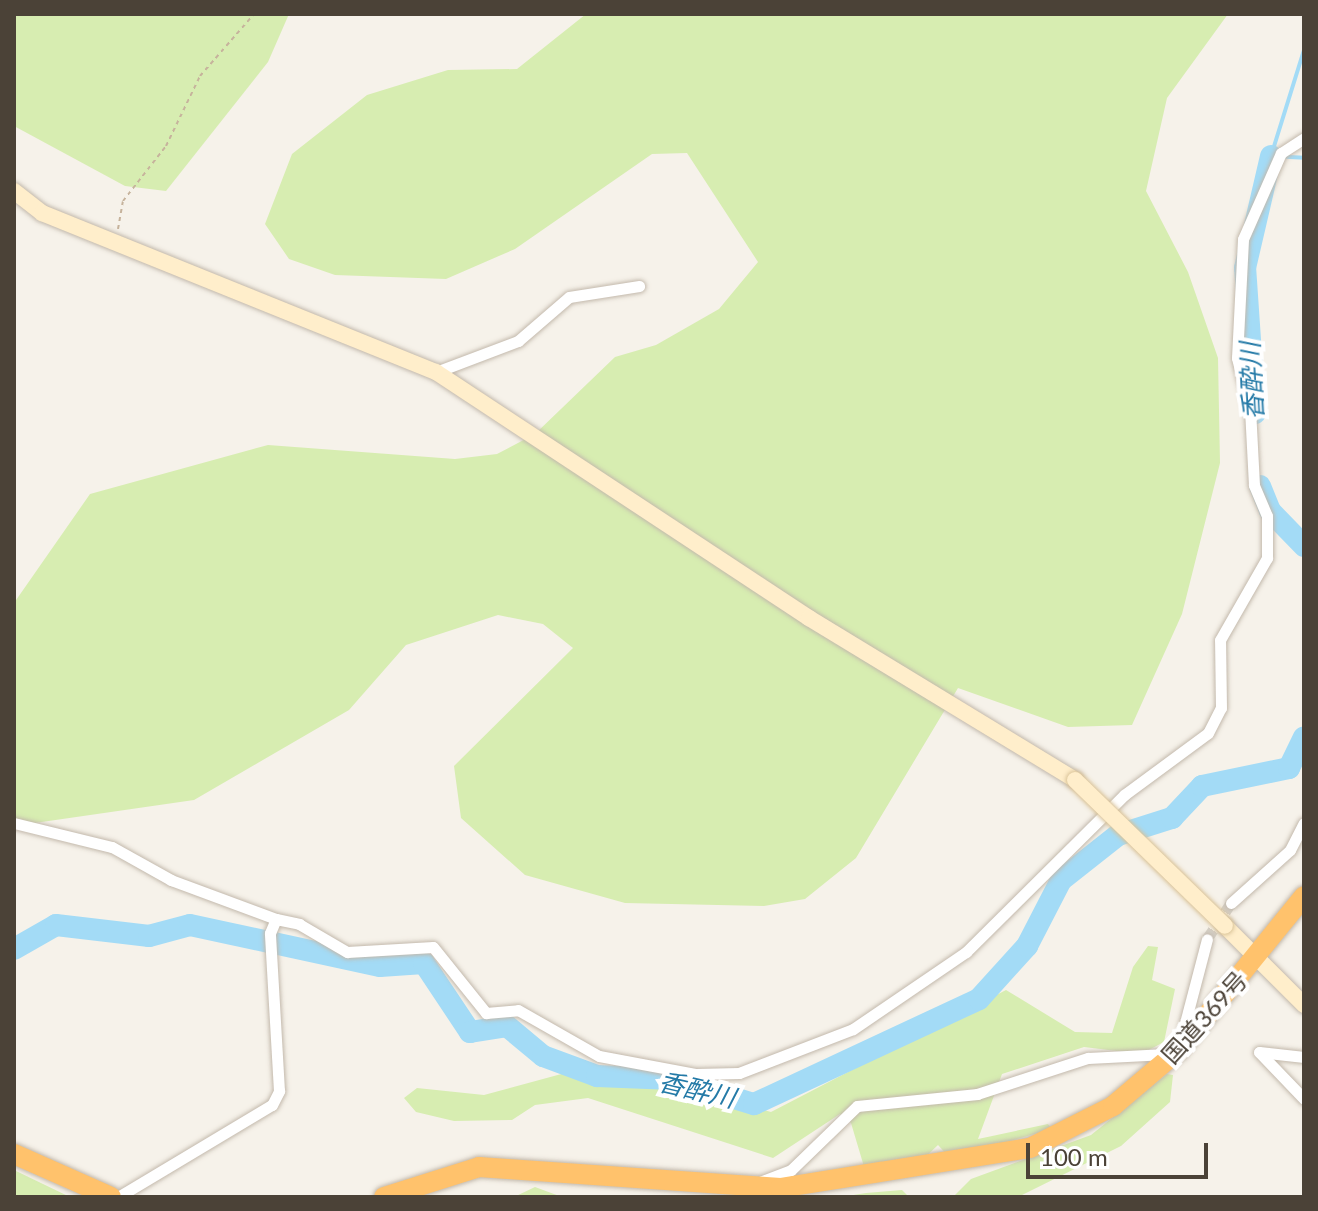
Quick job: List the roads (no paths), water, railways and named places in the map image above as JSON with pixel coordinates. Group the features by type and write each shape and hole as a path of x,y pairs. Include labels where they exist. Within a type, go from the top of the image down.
{"highway":[{"name":"国道369号","path":"384,1197 434,1176 534,1166 786,1193 1030,1148 1113,1106 1179,1050 1304,896"},
{"path":"14,1154 111,1197"}],"street":[{"path":"14,823 112,847 171,880 276,919 299,924 347,952 433,947 486,1013 518,1010 599,1056 696,1074 739,1073 778,1061 853,1029 935,977 1124,795 1208,733 1221,708 1220,640 1267,558 1267,516 1254,485 1250,409 1237,358 1243,239 1281,153 1304,138"},
{"path":"14,191 42,213 116,240 436,372 835,635 1075,780 1225,926 1259,955 1304,1005"},
{"path":"436,372 518,341 569,297 639,286"},
{"path":"1231,903 1290,850 1304,823"},
{"path":"118,1197 272,1105 279,1091 270,933 276,919"},
{"path":"741,1189 791,1170 857,1106 977,1094 1049,1065 1141,1061 1179,1050 1207,939"},
{"path":"1304,1057 1259,1052 1304,1099"}],"waterway":[{"path":"1304,50 1271,156 1304,158"},
{"name":"香酔川","path":"1255,413 1245,268 1271,156"},
{"name":"香酔川","path":"1260,486 1270,511 1304,546"},
{"name":"香酔川","path":"14,949 56,925 149,936 190,925 380,966 424,963 470,1032 507,1026 543,1056 597,1076 673,1079 754,1104 979,999 1027,946 1061,880 1118,835 1172,818 1202,786 1289,768 1304,737"}],"tunnel":[{"path":"1207,939 1231,903"}]}
